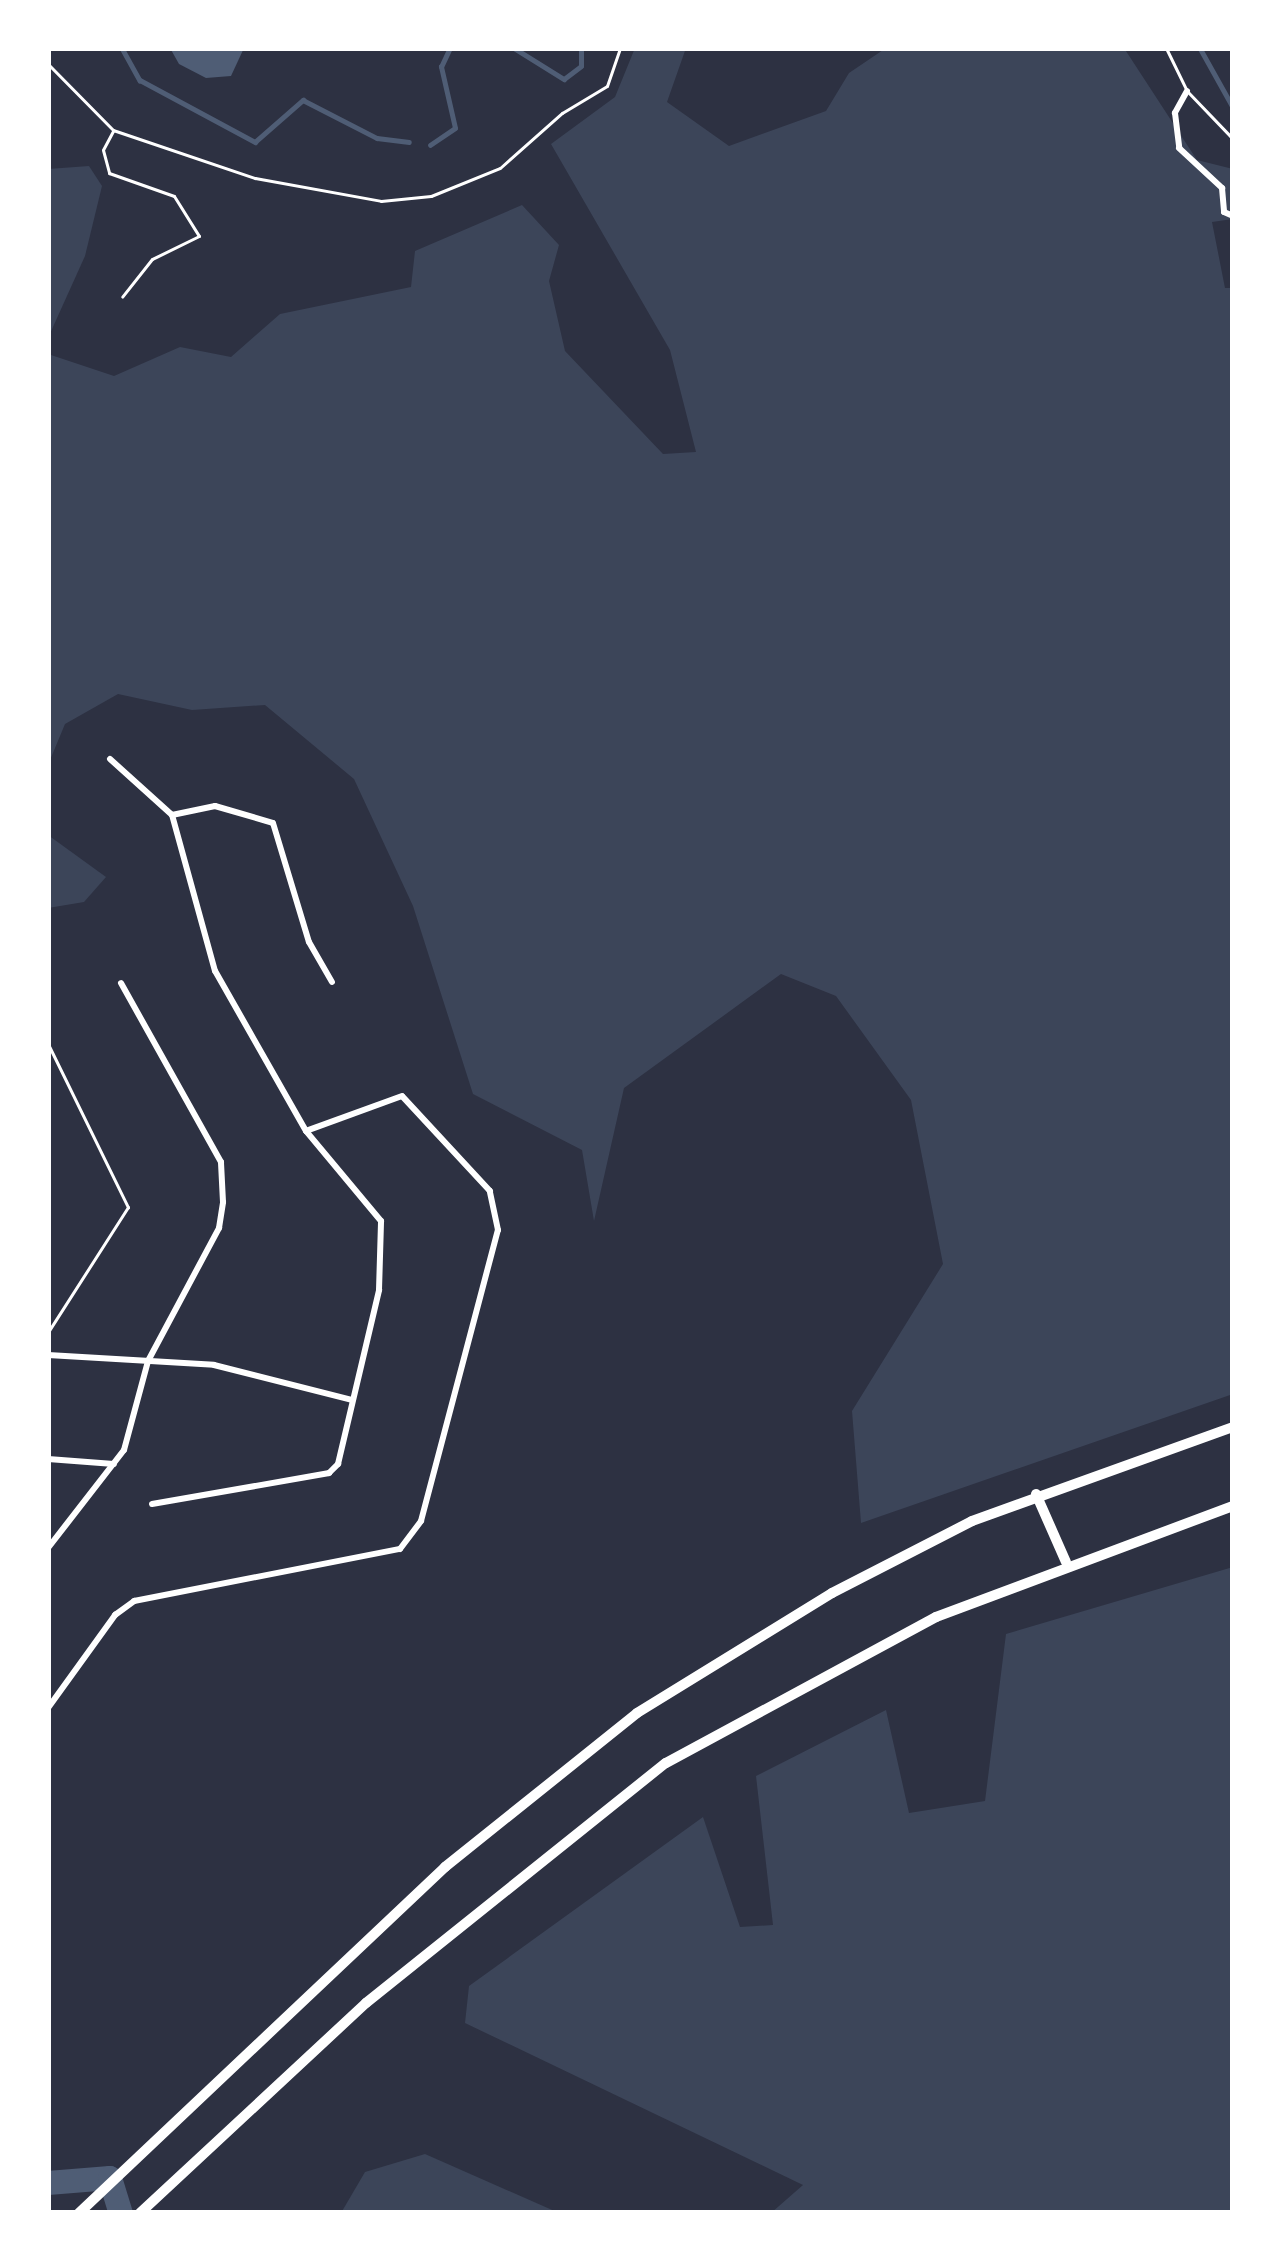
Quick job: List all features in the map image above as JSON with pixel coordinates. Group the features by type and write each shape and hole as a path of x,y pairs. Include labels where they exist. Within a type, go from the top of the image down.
{"highway":[{"path":"79,2213 445,1867 637,1713 746,1644 910,1552 1036,1494 1233,1427"},
{"path":"1036,1494 1066,1562"},
{"path":"140,2213 366,2002 625,1792 772,1700 936,1616 1066,1562 1233,1507"}],"street":[{"path":"1187,91 1175,112 1179,148 1222,188 1224,212 1233,216"},
{"path":"110,759 172,815 215,971 306,1131 381,1221 379,1290 338,1464 308,1478 152,1504"},
{"path":"172,815 215,806 274,823 309,942 332,982"},
{"path":"48,1548 114,1464 148,1361 219,1228 221,1162 121,983"},
{"path":"48,1708 115,1615 134,1601 400,1549 421,1521 498,1230 490,1191 402,1096 306,1131"},
{"path":"48,1355 214,1364 352,1400"},
{"path":"48,1460 114,1464"}],"lane":[{"path":"48,64 113,130 255,178 381,201 431,196 500,168 562,112 608,86 620,48"},
{"path":"1166,48 1187,91 1233,139"},
{"path":"113,130 104,151 109,173 174,196 200,236 152,259 122,297"},
{"path":"48,1044 128,1207 48,1332"}],"shaded area":[{"path":"170,48 244,48 231,76 206,78 179,64"},
{"path":"635,48 686,48 667,102 729,146 826,111 849,73 886,48 1124,48 1197,160 1233,169 1233,219 1212,222 1225,288 1233,288 1233,1394 861,1523 852,1411 943,1264 911,1100 836,996 781,974 624,1088 594,1221 582,1150 473,1094 413,906 354,779 265,705 192,710 118,694 65,724 48,765 48,354 114,376 180,347 231,357 280,314 411,287 415,251 522,205 559,245 549,281 565,351 663,454 696,452 670,350 551,144 615,97"},
{"path":"89,166 102,186 85,256 48,338 48,169"},
{"path":"48,835 106,877 84,902 48,908"},
{"path":"1233,1567 1233,2213 771,2213 803,2185 465,2023 469,1986 703,1817 740,1927 773,1925 756,1776 886,1710 909,1813 985,1801 1006,1634"},
{"path":"425,2154 559,2213 341,2213 365,2172"}],"waterway":[{"path":"122,48 140,80 255,142 303,100 377,138 409,142"},
{"path":"430,145 455,128 441,67 450,48"},
{"path":"514,48 564,79 581,66 581,48"},
{"path":"1200,48 1233,107"},
{"path":"48,2183 110,2178 121,2213"}]}
